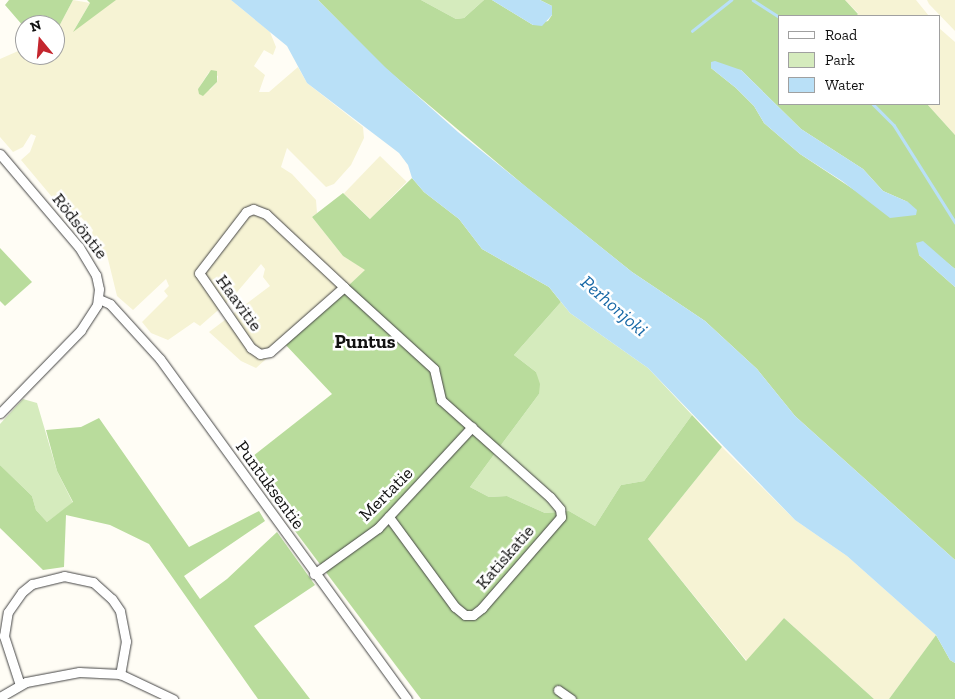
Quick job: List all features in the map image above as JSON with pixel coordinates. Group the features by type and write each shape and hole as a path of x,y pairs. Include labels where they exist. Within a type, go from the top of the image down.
{"street":[{"name":"Rödsöntie","path":"0,154 79,246 96,275 99,299"},
{"name":"Haavitie","path":"344,287 270,352 260,354 251,348 199,273 246,212 253,209 266,214 434,369 441,400 472,427"},
{"path":"0,413 82,330 99,299"},
{"name":"Puntuksentie","path":"99,299 110,304 160,359 314,574 407,699"},
{"name":"Mertatie","path":"314,574 389,517 472,427"},
{"name":"Katiskatie","path":"389,517 455,608 465,615 473,615 482,608 561,517 560,509 550,497 472,427"},
{"path":"20,685 5,642 8,612 22,592 32,584 64,576 93,582 112,599 120,611 126,641 120,674"},
{"path":"0,697 20,685 66,673 120,674 173,699"},
{"path":"558,690 571,699"}],"shaded area":[{"path":"73,0 90,3 74,30 115,0 231,0 270,32 276,47 273,55 264,50 254,66 265,75 259,92 269,92 298,67 307,83 363,127 364,138 351,165 334,184 326,187 287,148 281,167 292,174 316,200 317,213 312,217 343,256 366,270 256,368 241,361 209,332 270,286 263,277 265,269 261,264 232,298 200,326 194,322 168,340 151,333 142,322 168,296 164,291 169,286 166,279 133,310 117,296 107,255 91,237 93,230 81,217 73,222 21,160 30,152 36,136 31,134 23,147 13,152 0,137 0,59 15,52 15,65 65,65 65,15","holes":["209,72 218,76 217,82 210,90 198,89"]},
{"path":"845,0 916,0 928,15 857,15 858,13"},
{"path":"927,0 955,0 955,31 940,15"},
{"path":"940,29 955,42 955,135 928,105 940,105"},
{"path":"380,156 407,182 370,219 344,193"},
{"path":"722,447 795,520 847,556 936,635 889,699 874,699 784,618 747,661 648,539"}],"green space":[{"path":"9,0 73,0 65,15 15,15 15,17 5,5"},
{"path":"87,0 116,0 73,32 90,3"},
{"path":"318,0 421,0 456,19 464,18 484,0 492,0 533,25 548,21 552,15 552,6 540,0 845,0 857,15 778,15 778,105 928,105 955,135 955,269 935,253 919,255 955,287 955,560 795,416 757,369 705,321 632,272 526,187 385,68","holes":["711,68 741,70 801,129 863,169 883,191 908,202 859,193 800,154 764,123 754,106 736,88"]},
{"path":"421,0 484,0 464,18 456,19"},
{"path":"211,70 217,71 217,82 203,96 199,94 198,89"},
{"path":"412,178 424,192 459,219 482,249 549,287 561,302 514,355 536,372 540,384 539,394 470,487 489,497 507,496 545,513 569,511 595,526 621,485 644,481 692,415 722,447 648,539 746,661 784,618 874,699 421,699 274,503 248,460 332,394 283,342 313,319 365,270 343,256 312,217 343,193 370,219"},
{"path":"0,248 32,282 5,306 0,301"},
{"path":"561,302 570,313 648,368 692,415 644,481 621,485 595,526 569,511 545,513 507,496 489,497 470,487 539,394 536,372 514,355"},
{"path":"23,399 37,403 57,471 73,503 47,522 36,510 32,496 0,465 0,424"},
{"path":"99,418 189,547 259,511 265,521 184,576 200,599 227,579 277,532 315,585 254,626 310,699 258,699 149,544 110,525 66,515 64,567 43,570 0,528 0,465 32,496 36,510 47,522 73,502 57,471 46,430 81,427"},
{"path":"936,635 950,660 955,663 955,699 889,699"}],"water":[{"name":"Perhonjoki","path":"231,0 318,0 385,67 458,132 632,272 705,321 757,369 795,416 955,560 955,663 950,660 936,635 847,556 795,520 648,368 570,313 549,287 482,249 459,219 424,192 412,178 408,165 399,153 307,83 287,46"},
{"path":"492,0 540,0 552,6 552,15 542,26 533,25"},
{"path":"715,61 741,70 801,129 863,169 883,191 908,202 917,210 916,215 890,218 842,181 800,154 764,123 754,106 736,88 711,68 711,62"},
{"path":"923,241 955,269 955,287 919,255 916,243"}],"waterway":[{"path":"692,31 731,0"},
{"path":"753,0 778,16"},
{"path":"874,105 894,125 955,222"}],"district":[{"name":"Puntus","path":"365,342"}]}
